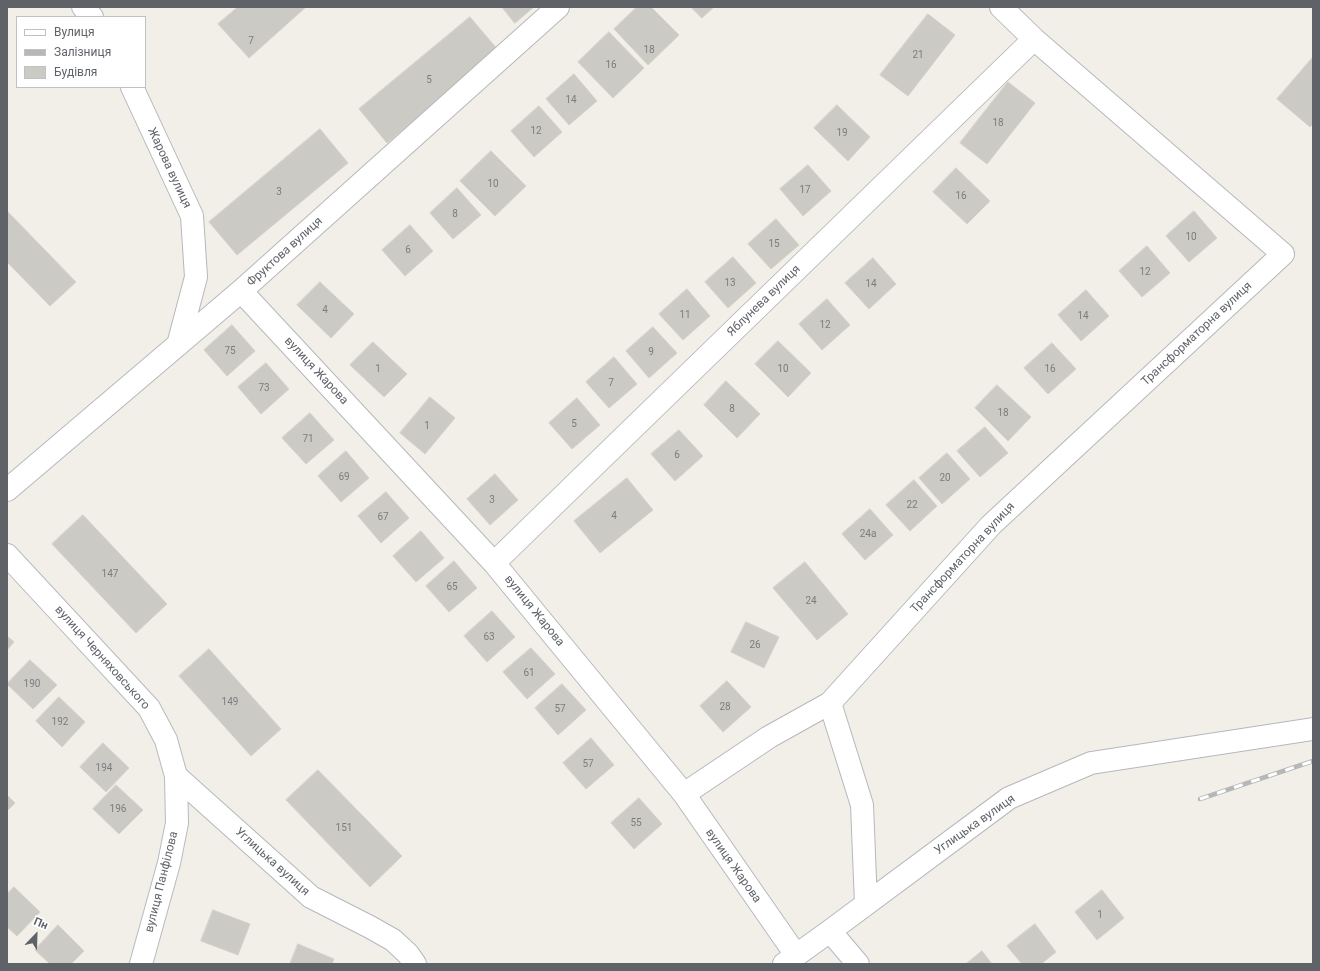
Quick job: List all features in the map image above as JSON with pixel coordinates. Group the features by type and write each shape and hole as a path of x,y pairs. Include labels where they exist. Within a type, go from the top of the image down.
{"street":[{"path":"83,7 91,16"},
{"name":"Фруктова вулиця","path":"7,490 241,291 558,7"},
{"path":"1001,7 1034,39"},
{"name":"Трансформаторна вулиця","path":"684,794 769,736 830,703 991,524 1284,254 1034,39"},
{"name":"Яблунева вулиця","path":"494,562 1034,39"},
{"name":"Жарова вулиця","path":"132,88 192,216 196,277 178,345"},
{"name":"вулиця Жарова","path":"241,291 494,562 684,794 790,960"},
{"name":"вулиця Черняховського","path":"7,554 149,708 166,740 176,776"},
{"path":"830,703 862,806 866,904"},
{"name":"Углицька вулиця","path":"790,960 1010,798 1091,763 1313,729"},
{"name":"вулиця Панфілова","path":"141,964 169,863 177,823 176,776"},
{"name":"Углицька вулиця","path":"176,776 311,897 393,940 408,954 415,964"},
{"path":"830,931 858,964"}],"building":[{"path":"238,7 306,7 249,58 218,24"},
{"path":"502,7 534,7 515,23"},
{"path":"637,7 651,7 679,35 648,65 614,29"},
{"path":"691,7 714,7 702,18"},
{"path":"928,14 955,35 908,96 880,75"},
{"path":"470,17 498,50 387,143 359,109"},
{"path":"609,32 644,68 613,98 578,62"},
{"path":"1313,57 1313,124 1310,127 1277,99"},
{"path":"574,74 597,101 569,125 546,99"},
{"path":"1008,82 1035,103 987,164 960,143"},
{"path":"837,105 870,137 848,161 814,128"},
{"path":"539,106 562,132 534,157 511,131"},
{"path":"320,129 348,163 237,255 209,222"},
{"path":"491,151 526,186 495,216 460,181"},
{"path":"808,165 831,191 803,216 780,189"},
{"path":"956,168 990,201 967,224 933,192"},
{"path":"457,188 481,215 453,239 430,213"},
{"path":"1194,211 1217,238 1189,262 1166,236"},
{"path":"8,212 76,282 50,306 7,262"},
{"path":"776,219 799,245 771,269 748,244"},
{"path":"410,225 433,251 405,276 382,250"},
{"path":"1147,246 1170,273 1142,297 1119,271"},
{"path":"733,257 756,283 728,308 705,282"},
{"path":"873,258 896,284 869,309 845,283"},
{"path":"320,282 354,314 331,338 297,305"},
{"path":"687,289 710,316 683,340 659,314"},
{"path":"1086,290 1109,316 1081,341 1058,315"},
{"path":"827,299 850,325 822,350 799,324"},
{"path":"232,325 255,351 227,376 204,350"},
{"path":"653,327 677,353 649,378 626,351"},
{"path":"778,341 811,373 788,397 755,364"},
{"path":"373,342 407,374 384,397 350,365"},
{"path":"1052,343 1076,369 1048,394 1024,368"},
{"path":"614,357 637,384 609,408 586,382"},
{"path":"266,363 289,389 261,414 238,387"},
{"path":"726,381 760,414 737,438 704,405"},
{"path":"997,385 1031,417 1008,441 975,408"},
{"path":"430,397 455,418 425,454 400,433"},
{"path":"577,398 600,425 572,449 549,423"},
{"path":"310,413 334,440 306,464 282,438"},
{"path":"985,427 1008,453 980,477 957,451"},
{"path":"679,430 703,456 675,481 651,454"},
{"path":"346,451 369,478 341,502 318,476"},
{"path":"947,453 970,479 942,504 919,478"},
{"path":"495,474 518,500 490,525 467,499"},
{"path":"627,478 653,510 600,553 574,521"},
{"path":"914,480 937,506 910,531 886,505"},
{"path":"386,492 409,518 381,543 358,516"},
{"path":"870,509 893,535 865,560 842,534"},
{"path":"83,515 167,604 136,633 52,544"},
{"path":"421,531 444,558 416,582 393,556"},
{"path":"454,561 477,588 449,612 426,586"},
{"path":"805,562 848,614 817,640 773,588"},
{"path":"492,611 515,637 487,662 464,636"},
{"path":"746,622 779,637 764,668 731,652"},
{"path":"7,636 14,642 7,650"},
{"path":"531,648 555,674 527,699 503,672"},
{"path":"209,649 281,729 251,756 179,676"},
{"path":"30,660 57,685 33,709 7,684"},
{"path":"727,681 751,707 723,732 700,706"},
{"path":"562,684 586,710 558,735 535,708"},
{"path":"59,697 85,722 62,747 36,721"},
{"path":"591,738 614,765 586,789 563,763"},
{"path":"103,743 129,768 106,792 80,767"},
{"path":"318,770 402,856 370,887 286,800"},
{"path":"116,785 143,810 119,834 93,809"},
{"path":"7,795 15,803 7,811"},
{"path":"639,798 662,824 634,849 611,823"},
{"path":"14,887 40,912 17,936 7,927 7,894"},
{"path":"1102,890 1124,918 1097,940 1075,912"},
{"path":"213,910 250,924 238,955 201,941"},
{"path":"1035,924 1056,952 1041,964 1022,964 1007,946"},
{"path":"58,925 84,951 71,964 50,964 35,950"},
{"path":"298,944 334,959 332,964 290,964"},
{"path":"982,951 992,964 966,964"}],"railway":[{"path":"1200,799 1313,761"}]}
